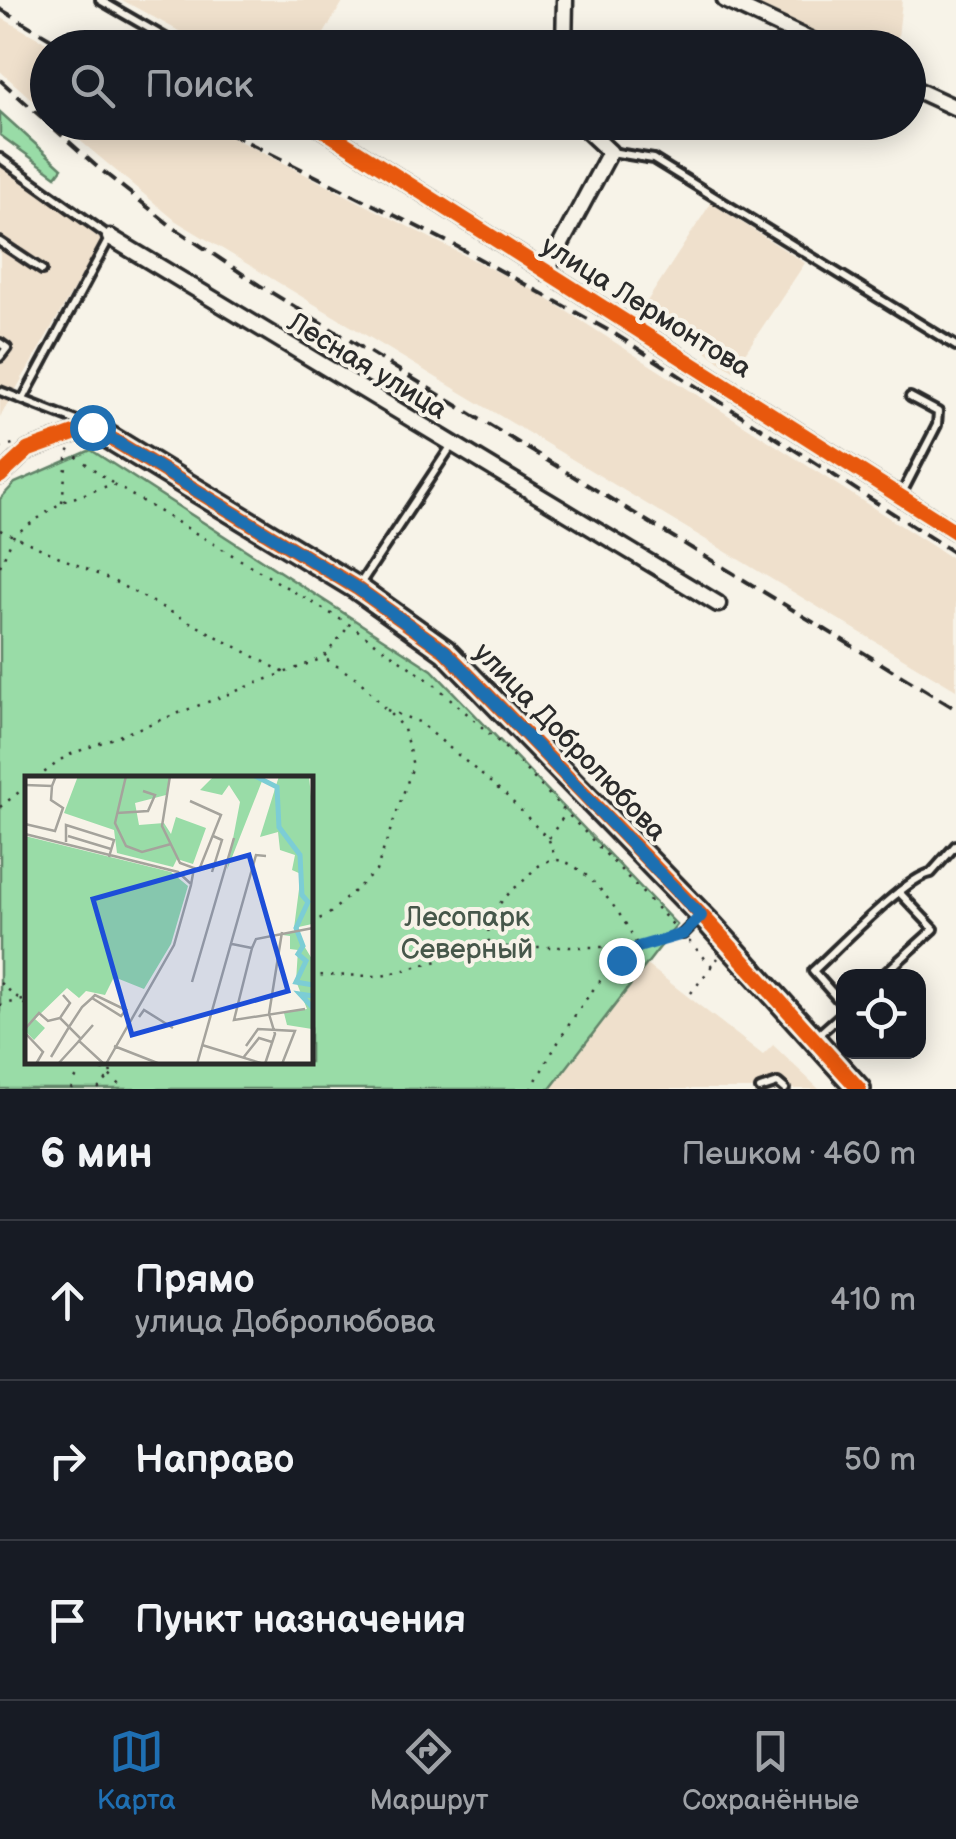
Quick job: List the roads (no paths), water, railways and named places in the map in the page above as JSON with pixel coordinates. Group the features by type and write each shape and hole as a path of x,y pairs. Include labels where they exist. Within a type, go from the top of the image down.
{"street":[{"path":"564,30 565,0"},
{"path":"725,0 788,30"},
{"path":"926,94 956,108"},
{"name":"улица Лермонтова","path":"339,140 956,532"},
{"path":"546,272 610,152 597,140"},
{"name":"Лесная улица","path":"110,237 718,604"},
{"path":"0,476 28,450 92,427"},
{"name":"улица Добролюбова","path":"92,427 357,588 445,651 701,916 860,1089"}],"lane":[{"path":"100,0 152,30"},
{"path":"610,152 653,159 956,346"},
{"name":"Лесная улица","path":"0,158 110,237"},
{"path":"23,399 110,237"},
{"path":"0,242 42,270"},
{"path":"0,343 7,348 0,357"},
{"path":"0,390 92,427"},
{"path":"901,496 937,425 938,412 910,397"},
{"path":"357,588 452,446"},
{"path":"836,999 813,970 899,892 931,873 956,844"},
{"path":"890,969 934,929 899,892"},
{"path":"683,934 701,916"},
{"path":"812,1040 836,1017"},
{"path":"760,1089 778,1083 786,1089"}],"railway":[{"path":"0,9 36,30"},
{"path":"0,80 30,107"},
{"path":"67,140 170,225 259,285 956,709"},
{"path":"243,140 456,246 615,334 956,554"}],"park label":[{"name":"Лесопарк Северный","path":"467,932"}]}
